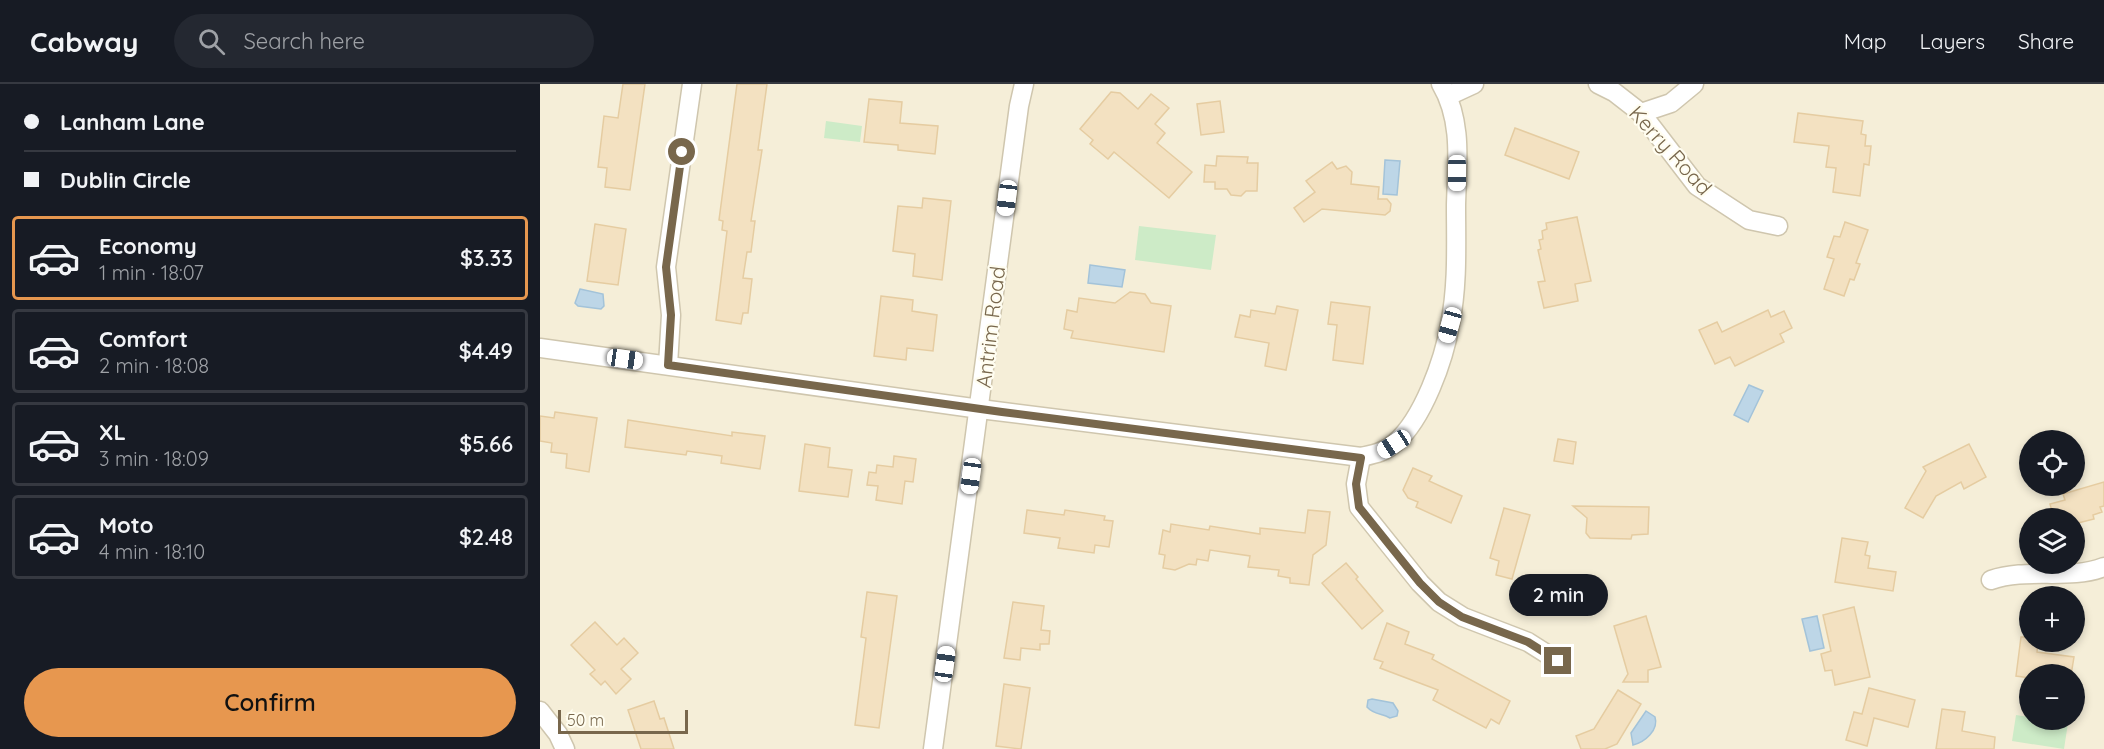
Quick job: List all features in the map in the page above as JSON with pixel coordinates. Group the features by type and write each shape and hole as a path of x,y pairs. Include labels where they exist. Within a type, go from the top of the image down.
{"street":[{"path":"668,365 671,315 666,267 692,84"},
{"name":"Antrim Road","path":"933,749 1019,106 1024,84"},
{"path":"540,348 980,409 1361,458 1380,453 1403,435 1421,406 1437,372 1450,325 1455,284 1458,143 1454,113 1445,90 1474,84"},
{"name":"Kerry Road","path":"1598,84 1614,92 1641,113 1697,186 1749,220 1778,226"},
{"path":"1641,113 1671,103 1694,84"},
{"path":"1361,458 1356,484 1359,507 1420,583 1439,602 1462,617 1528,642 1558,661"},
{"path":"1990,580 2022,573 2066,573 2104,567"},
{"path":"540,711 558,734 565,749"}],"shaded area":[{"path":"540,84 2104,84 2104,749 540,749"}],"green space":[{"path":"826,121 862,126 860,142 824,138"},
{"path":"1139,226 1216,235 1211,270 1135,260"},
{"path":"2016,715 2019,715 2019,730 2067,730 2064,749 2012,741"}],"water":[{"path":"1385,160 1400,161 1397,195 1383,194"},
{"path":"1090,265 1125,270 1122,287 1088,283"},
{"path":"580,289 603,294 604,306 601,309 578,306 575,303"},
{"path":"1749,385 1763,391 1748,422 1734,415"},
{"path":"1817,616 1824,648 1810,651 1802,619"},
{"path":"1368,700 1393,703 1398,711 1397,716 1390,718 1370,710 1367,707"},
{"path":"1646,711 1655,717 1655,726 1646,738 1633,745 1631,733"}],"building":[{"path":"623,84 645,84 630,190 605,187 607,168 598,167 604,116 618,118"},
{"path":"737,84 767,84 758,150 762,150 751,221 755,221 751,252 747,252 743,278 752,279 748,313 743,313 741,324 716,320 727,231 722,230 723,221 719,220"},
{"path":"1111,92 1120,93 1138,109 1151,94 1169,108 1155,124 1165,133 1157,143 1192,172 1169,198 1114,152 1108,159 1090,144 1093,140 1080,129"},
{"path":"869,99 902,102 900,123 938,126 935,154 898,150 898,145 864,142"},
{"path":"1220,101 1224,132 1201,135 1197,104"},
{"path":"1798,113 1863,121 1861,134 1866,135 1865,146 1871,146 1869,165 1864,164 1860,196 1833,192 1836,168 1826,167 1829,146 1794,142"},
{"path":"1515,128 1579,152 1569,179 1505,155"},
{"path":"1217,156 1248,157 1247,163 1258,163 1257,191 1246,191 1241,196 1231,195 1227,189 1215,189 1215,182 1204,182 1205,165 1216,166"},
{"path":"1332,162 1337,169 1346,166 1352,172 1351,184 1379,187 1378,199 1387,199 1391,204 1390,211 1385,215 1322,209 1304,222 1294,208 1315,192 1306,181"},
{"path":"923,198 951,201 942,280 913,276 915,254 893,251 898,206 922,208"},
{"path":"1577,217 1591,281 1575,284 1578,301 1544,308 1538,282 1545,281 1538,250 1541,249 1539,240 1543,239 1542,231 1547,229 1546,223"},
{"path":"1845,222 1868,230 1856,263 1860,264 1854,280 1850,279 1844,296 1824,289 1834,259 1827,257 1834,236 1840,237"},
{"path":"595,224 626,229 618,285 587,281"},
{"path":"1130,292 1145,294 1151,303 1171,306 1164,352 1071,338 1073,331 1064,329 1067,310 1077,312 1079,298 1115,303"},
{"path":"881,296 913,300 912,311 937,315 933,351 907,348 906,360 874,356"},
{"path":"1331,302 1370,307 1363,364 1333,360 1337,325 1328,324"},
{"path":"1277,306 1298,310 1286,370 1265,366 1269,343 1235,337 1240,315 1250,317 1251,310 1275,314"},
{"path":"1768,310 1771,317 1784,311 1792,328 1780,334 1784,342 1735,366 1730,357 1715,364 1699,330 1717,322 1722,332"},
{"path":"555,412 597,418 589,472 566,468 567,454 551,452 552,443 540,441 540,416 554,418"},
{"path":"628,420 732,436 732,432 765,436 760,469 721,463 722,456 687,451 686,455 625,447"},
{"path":"1558,439 1576,442 1573,464 1554,461"},
{"path":"805,444 830,448 828,467 852,470 848,497 799,491"},
{"path":"1969,444 1986,477 1964,489 1961,482 1936,496 1923,518 1905,508 1926,471 1923,467"},
{"path":"894,456 916,459 913,482 905,481 902,504 876,500 878,486 867,485 869,472 876,473 877,465 893,467"},
{"path":"1413,468 1432,476 1429,481 1462,496 1451,523 1416,507 1418,502 1408,498 1403,490"},
{"path":"2104,482 2104,506 2100,507 2102,512 2093,515 2094,519 2085,521 2085,508 2051,508 2050,504 2065,500 2064,496 2085,496 2085,488"},
{"path":"1573,506 1649,507 1648,534 1632,535 1631,539 1590,538 1586,533 1587,518"},
{"path":"1504,508 1530,515 1512,579 1496,575 1499,561 1490,558"},
{"path":"1027,510 1064,515 1065,510 1105,516 1104,520 1113,521 1109,547 1095,545 1094,553 1058,548 1060,538 1024,533"},
{"path":"1308,510 1330,512 1326,545 1313,555 1309,585 1290,583 1290,578 1278,576 1279,570 1248,567 1250,556 1210,550 1208,561 1197,559 1196,565 1189,564 1175,570 1163,568 1165,555 1159,554 1163,530 1170,532 1171,524 1209,530 1210,526 1260,534 1260,528 1305,533"},
{"path":"1842,538 1868,542 1865,555 1870,556 1868,568 1896,572 1893,591 1835,582"},
{"path":"1346,563 1358,577 1356,579 1383,611 1362,629 1322,583"},
{"path":"867,592 897,596 879,728 855,725 866,638 861,637"},
{"path":"1013,602 1044,606 1041,630 1050,631 1049,644 1040,644 1040,650 1021,648 1020,660 1004,658"},
{"path":"1854,607 1870,677 1835,685 1832,670 1825,671 1821,654 1831,651 1823,615"},
{"path":"1646,616 1661,667 1648,670 1648,682 1623,682 1628,674 1614,626"},
{"path":"595,622 617,645 624,638 638,653 621,669 631,679 616,694 605,681 601,685 590,674 595,670 571,645"},
{"path":"1387,623 1409,632 1405,644 1434,655 1432,659 1510,701 1499,724 1491,719 1486,728 1433,700 1438,690 1380,668 1383,662 1374,659"},
{"path":"2019,652 2074,657 2073,664 2019,664 2019,676 2016,676"},
{"path":"1004,684 1030,688 1021,749 996,746"},
{"path":"1869,688 1915,700 1908,727 1874,718 1867,746 1846,740 1854,712 1862,714"},
{"path":"1618,690 1641,704 1617,744 1605,749 1581,749 1576,736 1594,729"},
{"path":"654,701 660,719 664,718 674,749 641,749 628,710"},
{"path":"1942,709 1965,712 1962,731 1995,737 1994,749 1936,749"}],"route":[{"path":"682,152 666,267 671,315 668,365 1002,412 1361,458 1356,484 1359,507 1420,583 1439,602 1462,617 1528,642 1558,661"}]}
